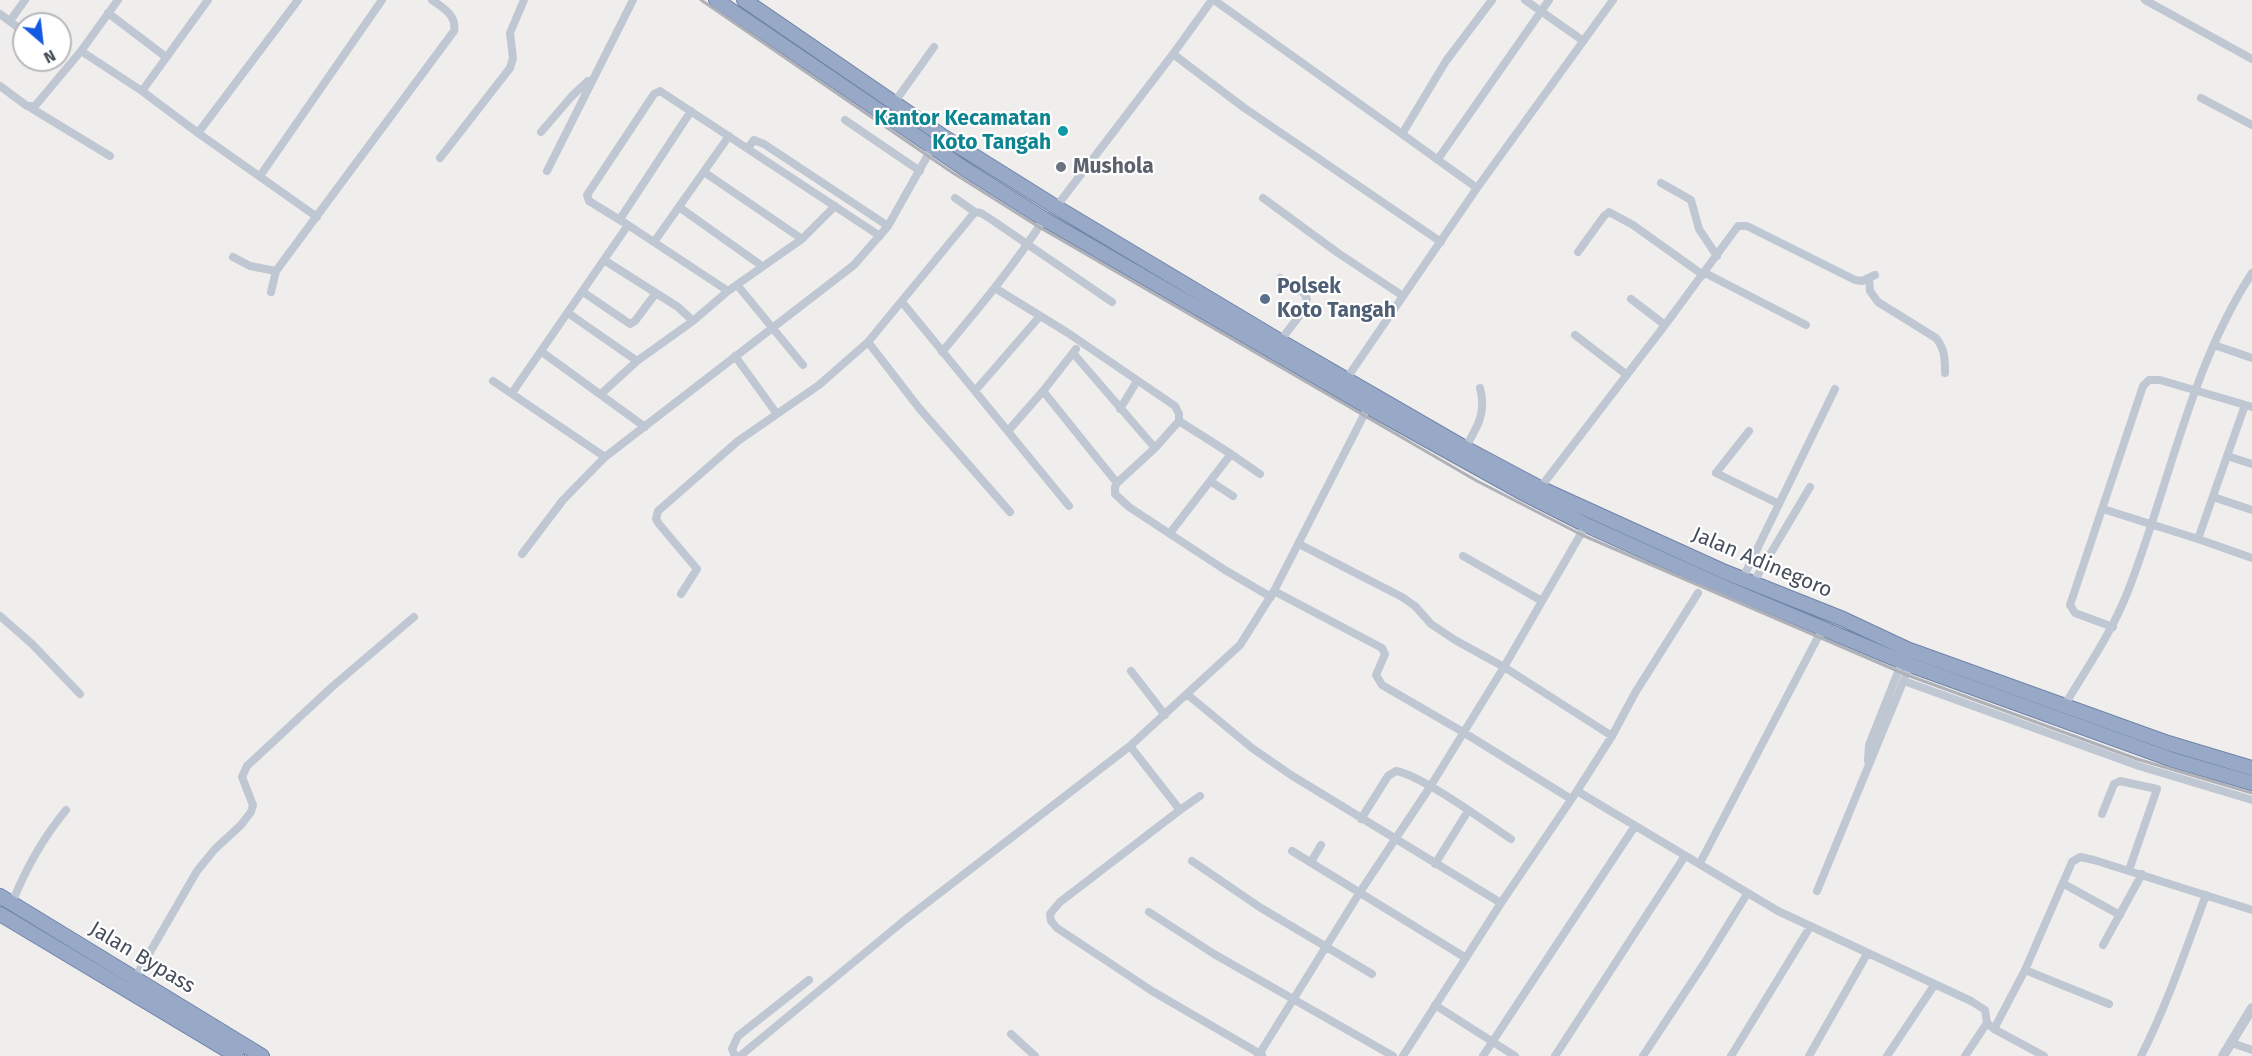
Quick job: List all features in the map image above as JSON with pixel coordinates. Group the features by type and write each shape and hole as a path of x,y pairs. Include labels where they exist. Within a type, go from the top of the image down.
{"highway":[{"path":"716,0 965,169 1044,219 1368,407 1521,492 1693,574 1906,663 2162,756 2252,783"},
{"name":"Jalan Adinegoro","path":"744,0 944,137 1056,207 1280,341 1465,448 1540,488 1725,572 1843,619 1907,648 2168,743 2252,768"},
{"path":"762,32 771,19"},
{"path":"778,42 786,29"},
{"path":"1693,574 1700,571 1701,561"},
{"path":"1721,586 1719,578 1725,572"},
{"name":"Jalan Bypass","path":"6,900 135,978 215,1034 237,1056"},
{"name":"Jalan Bypass","path":"0,914 215,1034 262,1056"}],"street":[{"path":"0,14 10,21 25,0"},
{"path":"72,62 118,0"},
{"path":"142,91 208,0"},
{"path":"198,133 298,0"},
{"path":"260,176 382,0"},
{"path":"271,292 276,271 454,31 455,23 452,17 432,0"},
{"path":"440,158 510,68 513,58 510,33 524,0"},
{"path":"547,171 633,0"},
{"path":"1056,207 1213,0 1478,188"},
{"path":"1402,134 1446,61 1492,0"},
{"path":"1525,0 1582,40"},
{"path":"1438,159 1549,0"},
{"path":"1347,378 1478,188 1612,0"},
{"path":"2145,0 2252,59"},
{"path":"108,14 166,57"},
{"path":"894,103 934,47"},
{"path":"81,51 142,91 317,217"},
{"path":"1173,54 1243,107 1441,242"},
{"path":"31,108 64,72"},
{"path":"541,132 572,96 595,74"},
{"path":"0,86 31,108 110,156"},
{"path":"728,291 586,198 657,92 663,92 880,236"},
{"path":"2201,98 2252,125"},
{"path":"620,219 691,111"},
{"path":"845,120 920,171"},
{"path":"654,242 729,136"},
{"path":"748,148 754,140 764,144 888,226"},
{"path":"522,554 562,500 605,457 844,273 888,226 933,146"},
{"path":"704,172 802,239"},
{"path":"1661,183 1691,200 1699,229 1717,256"},
{"path":"955,198 975,212 981,213 1112,302"},
{"path":"1263,198 1338,253 1403,296"},
{"path":"679,207 762,266"},
{"path":"601,394 637,362 693,321 728,291 802,239 836,207"},
{"path":"681,594 697,569 659,524 656,519 658,511 738,441 819,386 868,342 975,212"},
{"path":"1578,252 1609,212 1633,225 1704,274 1806,325"},
{"path":"942,352 1028,245 1044,219"},
{"path":"512,393 628,225"},
{"path":"1540,488 1704,274 1738,226 1747,226 1855,280 1872,277 1870,291 1878,302 1936,338 1942,345 1945,353 1945,372"},
{"path":"233,257 250,266 276,271"},
{"path":"604,260 678,307 693,321"},
{"path":"2064,706 2113,627 2152,525 2214,345 2252,273"},
{"path":"1280,278 1305,293 1307,299 1303,311 1280,341"},
{"path":"738,286 803,365"},
{"path":"995,288 1081,342 1175,406 1179,414 1179,421 1155,448 1117,483 1114,491 1118,498 1225,570 1382,648 1385,654 1376,675 1379,682 1571,800"},
{"path":"583,292 630,324 635,321 656,293"},
{"path":"1631,299 1665,325"},
{"path":"902,302 1069,506"},
{"path":"568,313 637,362"},
{"path":"975,391 1040,316"},
{"path":"1575,335 1627,375"},
{"path":"868,342 919,408 1010,512"},
{"path":"1008,431 1043,392 1081,342"},
{"path":"2214,345 2252,358"},
{"path":"542,352 645,427"},
{"path":"1074,353 1155,448"},
{"path":"735,356 777,414"},
{"path":"2113,627 2075,613 2070,605 2145,383 2152,378 2197,389 2248,406 2227,456 2198,539"},
{"path":"493,381 605,457"},
{"path":"1120,409 1137,381"},
{"path":"1465,448 1482,414 1483,398 1480,388"},
{"path":"1748,581 1779,504 1835,389"},
{"path":"1043,392 1117,483"},
{"path":"740,1056 906,919 1130,746 1240,645 1273,594 1368,407"},
{"path":"1179,421 1260,474"},
{"path":"1749,431 1716,473 1779,504"},
{"path":"1170,533 1231,454"},
{"path":"2227,456 2252,464"},
{"path":"1210,481 1233,496"},
{"path":"1748,581 1810,487"},
{"path":"2213,497 2252,510"},
{"path":"2103,509 2252,558"},
{"path":"1200,796 1060,902 1053,909 1050,917 1057,927 1109,963 1261,1055 1360,892 1430,787 1504,667 1587,525"},
{"path":"1299,544 1402,597 1431,624 1480,656 1504,667 1611,736"},
{"path":"1463,556 1542,601"},
{"path":"1403,1056 1501,903 1577,791 1698,593"},
{"path":"0,616 80,694"},
{"path":"135,978 197,871 251,812 252,805 242,777 246,766 333,686 414,617"},
{"path":"1700,863 1818,637 1824,630"},
{"path":"1893,697 1904,681 1906,663"},
{"path":"1817,891 1868,764 1869,745 1893,697 1906,663"},
{"path":"1131,670 1165,715"},
{"path":"1904,681 2139,766 2252,800"},
{"path":"1188,695 1263,757 1395,841 1501,903"},
{"path":"1130,746 1180,810"},
{"path":"1361,819 1392,772 1407,774 1511,839"},
{"path":"2102,814 2114,784 2120,781 2157,789 2129,870"},
{"path":"1577,791 1700,863 1747,894 1810,927 1935,984 1985,1010 1990,1026 2044,1056"},
{"path":"6,900 53,826 66,810"},
{"path":"1435,864 1468,811"},
{"path":"1483,1056 1635,826"},
{"path":"1311,862 1321,845"},
{"path":"1292,851 1466,958"},
{"path":"1556,1056 1685,856"},
{"path":"1965,1056 1990,1026 2025,970 2072,862 2080,857 2142,874 2252,910"},
{"path":"1192,861 1261,908 1327,945 1372,974"},
{"path":"2103,945 2142,874"},
{"path":"2064,884 2120,915"},
{"path":"1643,1056 1747,894"},
{"path":"2141,1056 2161,1014 2206,896"},
{"path":"1149,912 1214,954 1393,1056"},
{"path":"1731,1056 1810,927"},
{"path":"1809,1056 1867,954"},
{"path":"2025,970 2109,1004"},
{"path":"735,1056 732,1048 738,1036 809,980"},
{"path":"1887,1056 1935,984"},
{"path":"1435,1005 1515,1056"},
{"path":"2223,1056 2252,1008"},
{"path":"1011,1034 1035,1056"},
{"path":"2232,1043 2252,1050"}],"railway":[{"path":"701,0 950,171 1039,227 1477,481 1582,535 1907,675 2137,759 2252,793"}],"place":[{"name":"Kantor Kecamatan Koto Tangah","path":"1063,131"},
{"name":"Mushola","path":"1061,167"},
{"name":"Polsek Koto Tangah","path":"1265,299"}]}
